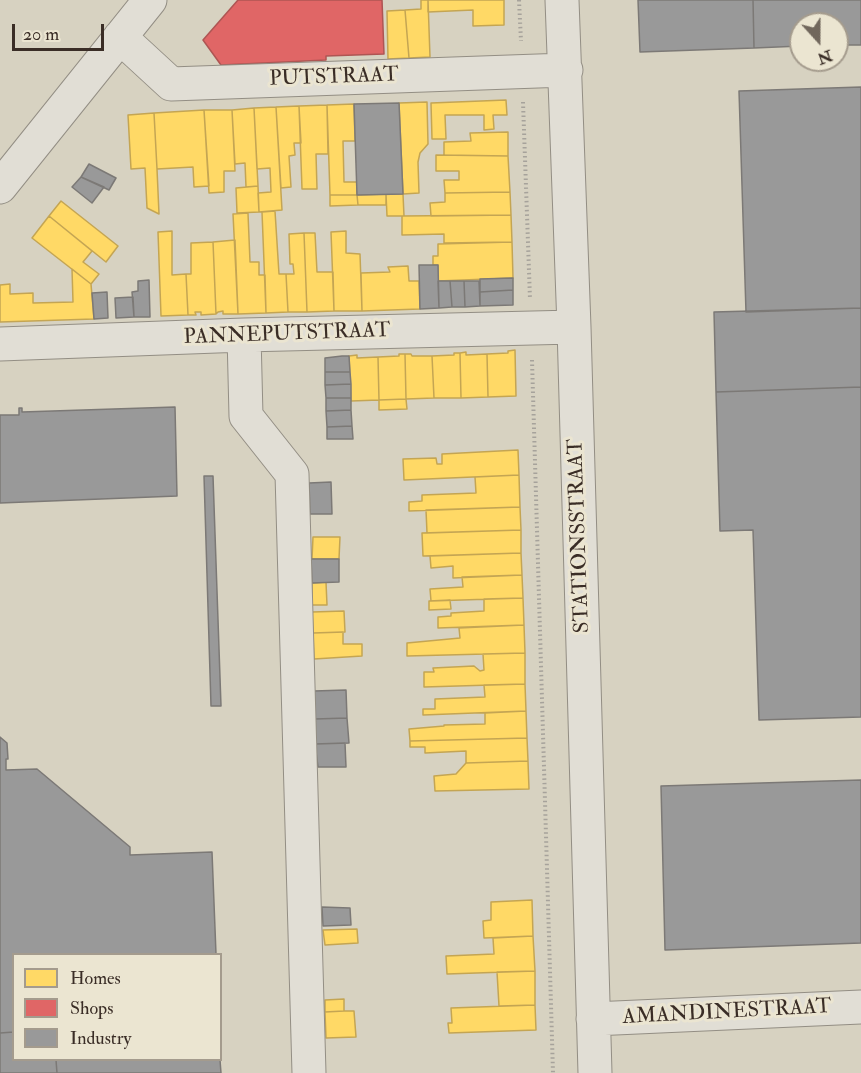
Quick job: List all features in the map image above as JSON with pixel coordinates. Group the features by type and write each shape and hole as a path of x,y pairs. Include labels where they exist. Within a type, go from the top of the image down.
{"street":[{"path":"0,187 150,0"},
{"name":"STATIONSSTRAAT","path":"562,0 574,327 595,1073"},
{"name":"PUTSTRAAT","path":"120,37 171,84 566,70"},
{"name":"PANNEPUTSTRAAT","path":"0,344 574,327"},
{"path":"244,335 246,416 292,474 309,1073"},
{"name":"AMANDINESTRAAT","path":"593,1019 861,1007"}],"path":[{"path":"519,0 553,1073"}],"building: Homes":[{"path":"421,0 428,0 430,57 409,58 405,10 421,9"},
{"path":"428,0 504,0 504,25 473,26 473,10 428,12"},
{"path":"405,10 409,58 388,59 387,11"},
{"path":"506,100 507,115 493,115 494,129 484,130 484,115 445,115 446,139 432,139 431,103"},
{"path":"427,102 428,144 420,153 418,162 419,193 403,194 399,103"},
{"path":"354,104 355,141 343,141 344,182 357,182 357,195 330,195 327,105"},
{"path":"327,105 328,154 316,154 317,189 302,189 299,106"},
{"path":"299,106 301,143 294,143 295,155 289,156 291,187 281,188 276,107"},
{"path":"276,107 282,210 259,212 258,193 271,192 270,168 257,169 254,108"},
{"path":"254,108 258,186 246,187 245,163 235,164 232,110"},
{"path":"204,110 209,186 194,187 193,167 157,169 154,113"},
{"path":"204,110 232,110 235,171 224,171 224,192 209,193"},
{"path":"154,113 159,214 147,208 145,168 131,169 128,115"},
{"path":"508,132 508,156 444,155 444,142 471,141 470,133"},
{"path":"436,155 508,156 510,192 445,193 444,180 459,180 459,171 436,171"},
{"path":"258,186 259,212 237,213 236,188"},
{"path":"510,192 511,215 431,216 430,203 445,202 445,193"},
{"path":"386,194 386,205 358,205 357,195"},
{"path":"386,194 403,194 404,216 387,216"},
{"path":"330,195 357,195 358,205 330,206"},
{"path":"61,201 118,246 106,262 49,216"},
{"path":"275,211 279,274 286,274 288,312 266,313 262,212"},
{"path":"248,213 250,262 259,262 259,275 265,275 266,313 238,314 233,214"},
{"path":"511,215 512,242 444,243 444,234 402,235 402,216"},
{"path":"49,216 92,251 83,262 99,274 91,284 32,238"},
{"path":"172,231 172,275 186,274 188,315 161,316 158,232"},
{"path":"346,231 346,253 360,254 362,311 334,311 331,232"},
{"path":"304,233 307,312 288,312 286,274 294,274 293,264 290,264 289,234"},
{"path":"304,233 315,233 317,272 333,272 334,311 307,312"},
{"path":"235,240 238,314 223,314 223,311 216,314 213,242"},
{"path":"213,242 216,314 201,315 201,312 195,312 196,315 188,315 186,274 191,274 191,243"},
{"path":"512,242 513,278 438,281 438,265 433,265 433,256 438,256 438,244"},
{"path":"408,266 409,281 419,281 420,309 362,311 361,273 390,272 388,267"},
{"path":"72,269 91,284 94,319 0,322 0,285 10,284 10,294 33,293 33,303 73,302"},
{"path":"515,350 516,396 488,397 487,354 508,353 508,351"},
{"path":"466,352 466,355 487,354 488,397 461,398 460,353"},
{"path":"454,353 460,353 461,398 434,398 432,356 454,355"},
{"path":"399,354 405,354 406,399 379,400 378,357 399,356"},
{"path":"405,354 432,356 434,398 406,399"},
{"path":"357,355 357,358 378,357 379,400 351,401 349,356"},
{"path":"406,399 407,409 379,410 379,400"},
{"path":"518,450 519,475 404,480 403,459 436,458 437,464 442,464 442,454"},
{"path":"519,475 520,507 409,511 409,502 422,501 422,495 476,493 475,477"},
{"path":"520,507 521,530 427,533 426,510"},
{"path":"521,530 521,553 423,556 422,533"},
{"path":"313,537 340,537 339,559 312,559"},
{"path":"521,553 522,575 453,578 453,566 431,568 430,556"},
{"path":"522,575 523,598 431,601 430,589 463,587 462,577"},
{"path":"326,582 327,605 312,605 312,583"},
{"path":"523,598 524,625 438,628 438,617 451,616 451,613 484,611 484,599"},
{"path":"450,600 451,609 429,610 429,601"},
{"path":"344,611 345,632 313,633 312,612"},
{"path":"524,625 525,653 407,656 407,643 460,638 459,628"},
{"path":"343,632 343,644 362,644 362,656 314,659 313,633"},
{"path":"525,653 525,684 424,687 424,672 434,672 433,668 474,666 480,671 484,670 483,654"},
{"path":"525,684 526,711 423,715 423,709 435,709 435,699 485,697 484,685"},
{"path":"526,711 527,738 410,741 409,729 485,724 485,713"},
{"path":"527,738 528,761 466,763 466,751 425,753 425,747 410,747 410,741"},
{"path":"528,761 529,789 435,791 434,776 456,774 466,763"},
{"path":"532,900 533,936 484,938 483,921 491,920 491,902"},
{"path":"357,929 358,943 325,945 323,930"},
{"path":"533,936 535,971 447,974 446,956 494,954 493,938"},
{"path":"535,971 535,1005 499,1006 497,972"},
{"path":"344,999 344,1011 325,1012 325,1000"},
{"path":"535,1005 536,1030 449,1033 448,1023 452,1023 451,1008"},
{"path":"354,1011 356,1037 326,1038 325,1012"}],"building: Shops":[{"path":"238,0 382,0 384,54 326,56 326,60 221,65 203,40"}],"building: Industry":[{"path":"638,0 753,0 754,48 640,52"},
{"path":"753,0 861,0 861,45 849,45 849,12 789,12 789,47 754,48"},
{"path":"861,87 861,308 746,312 739,91"},
{"path":"399,103 403,194 357,195 354,104"},
{"path":"89,164 116,178 109,190 81,177"},
{"path":"81,177 104,187 92,203 72,187"},
{"path":"419,265 438,265 439,308 420,309"},
{"path":"513,278 513,290 480,292 480,279"},
{"path":"149,280 150,317 134,317 132,292 138,291 138,281"},
{"path":"438,281 450,281 452,307 439,308"},
{"path":"450,281 464,281 465,307 452,307"},
{"path":"464,281 479,281 480,306 465,307"},
{"path":"513,290 513,305 480,306 480,292"},
{"path":"107,292 108,318 94,319 92,293"},
{"path":"133,297 134,317 116,318 115,298"},
{"path":"861,308 861,387 716,392 714,312"},
{"path":"349,356 350,372 325,372 325,358"},
{"path":"325,372 350,372 351,384 325,385"},
{"path":"351,384 351,398 326,398 325,385"},
{"path":"861,387 861,717 759,720 753,530 720,531 716,392"},
{"path":"326,398 351,398 351,410 326,411"},
{"path":"175,407 177,496 0,503 0,415 19,415 19,408 22,408 22,412"},
{"path":"351,410 352,426 327,427 326,411"},
{"path":"352,426 353,439 327,439 327,427"},
{"path":"204,476 213,476 221,706 211,706"},
{"path":"331,482 332,514 310,514 309,483"},
{"path":"311,559 339,559 339,582 312,583"},
{"path":"346,690 347,718 315,719 314,691"},
{"path":"347,718 349,743 315,744 315,719"},
{"path":"0,737 7,743 6,770 37,769 130,847 130,855 212,852 216,953 12,953 12,1032 0,1033"},
{"path":"345,743 346,767 318,767 315,744"},
{"path":"861,780 861,943 665,950 661,786"},
{"path":"322,907 350,908 351,925 323,926"},
{"path":"12,1032 12,1061 56,1061 57,1073 0,1073 0,1033"},
{"path":"56,1061 220,1061 221,1073 57,1073"}]}
